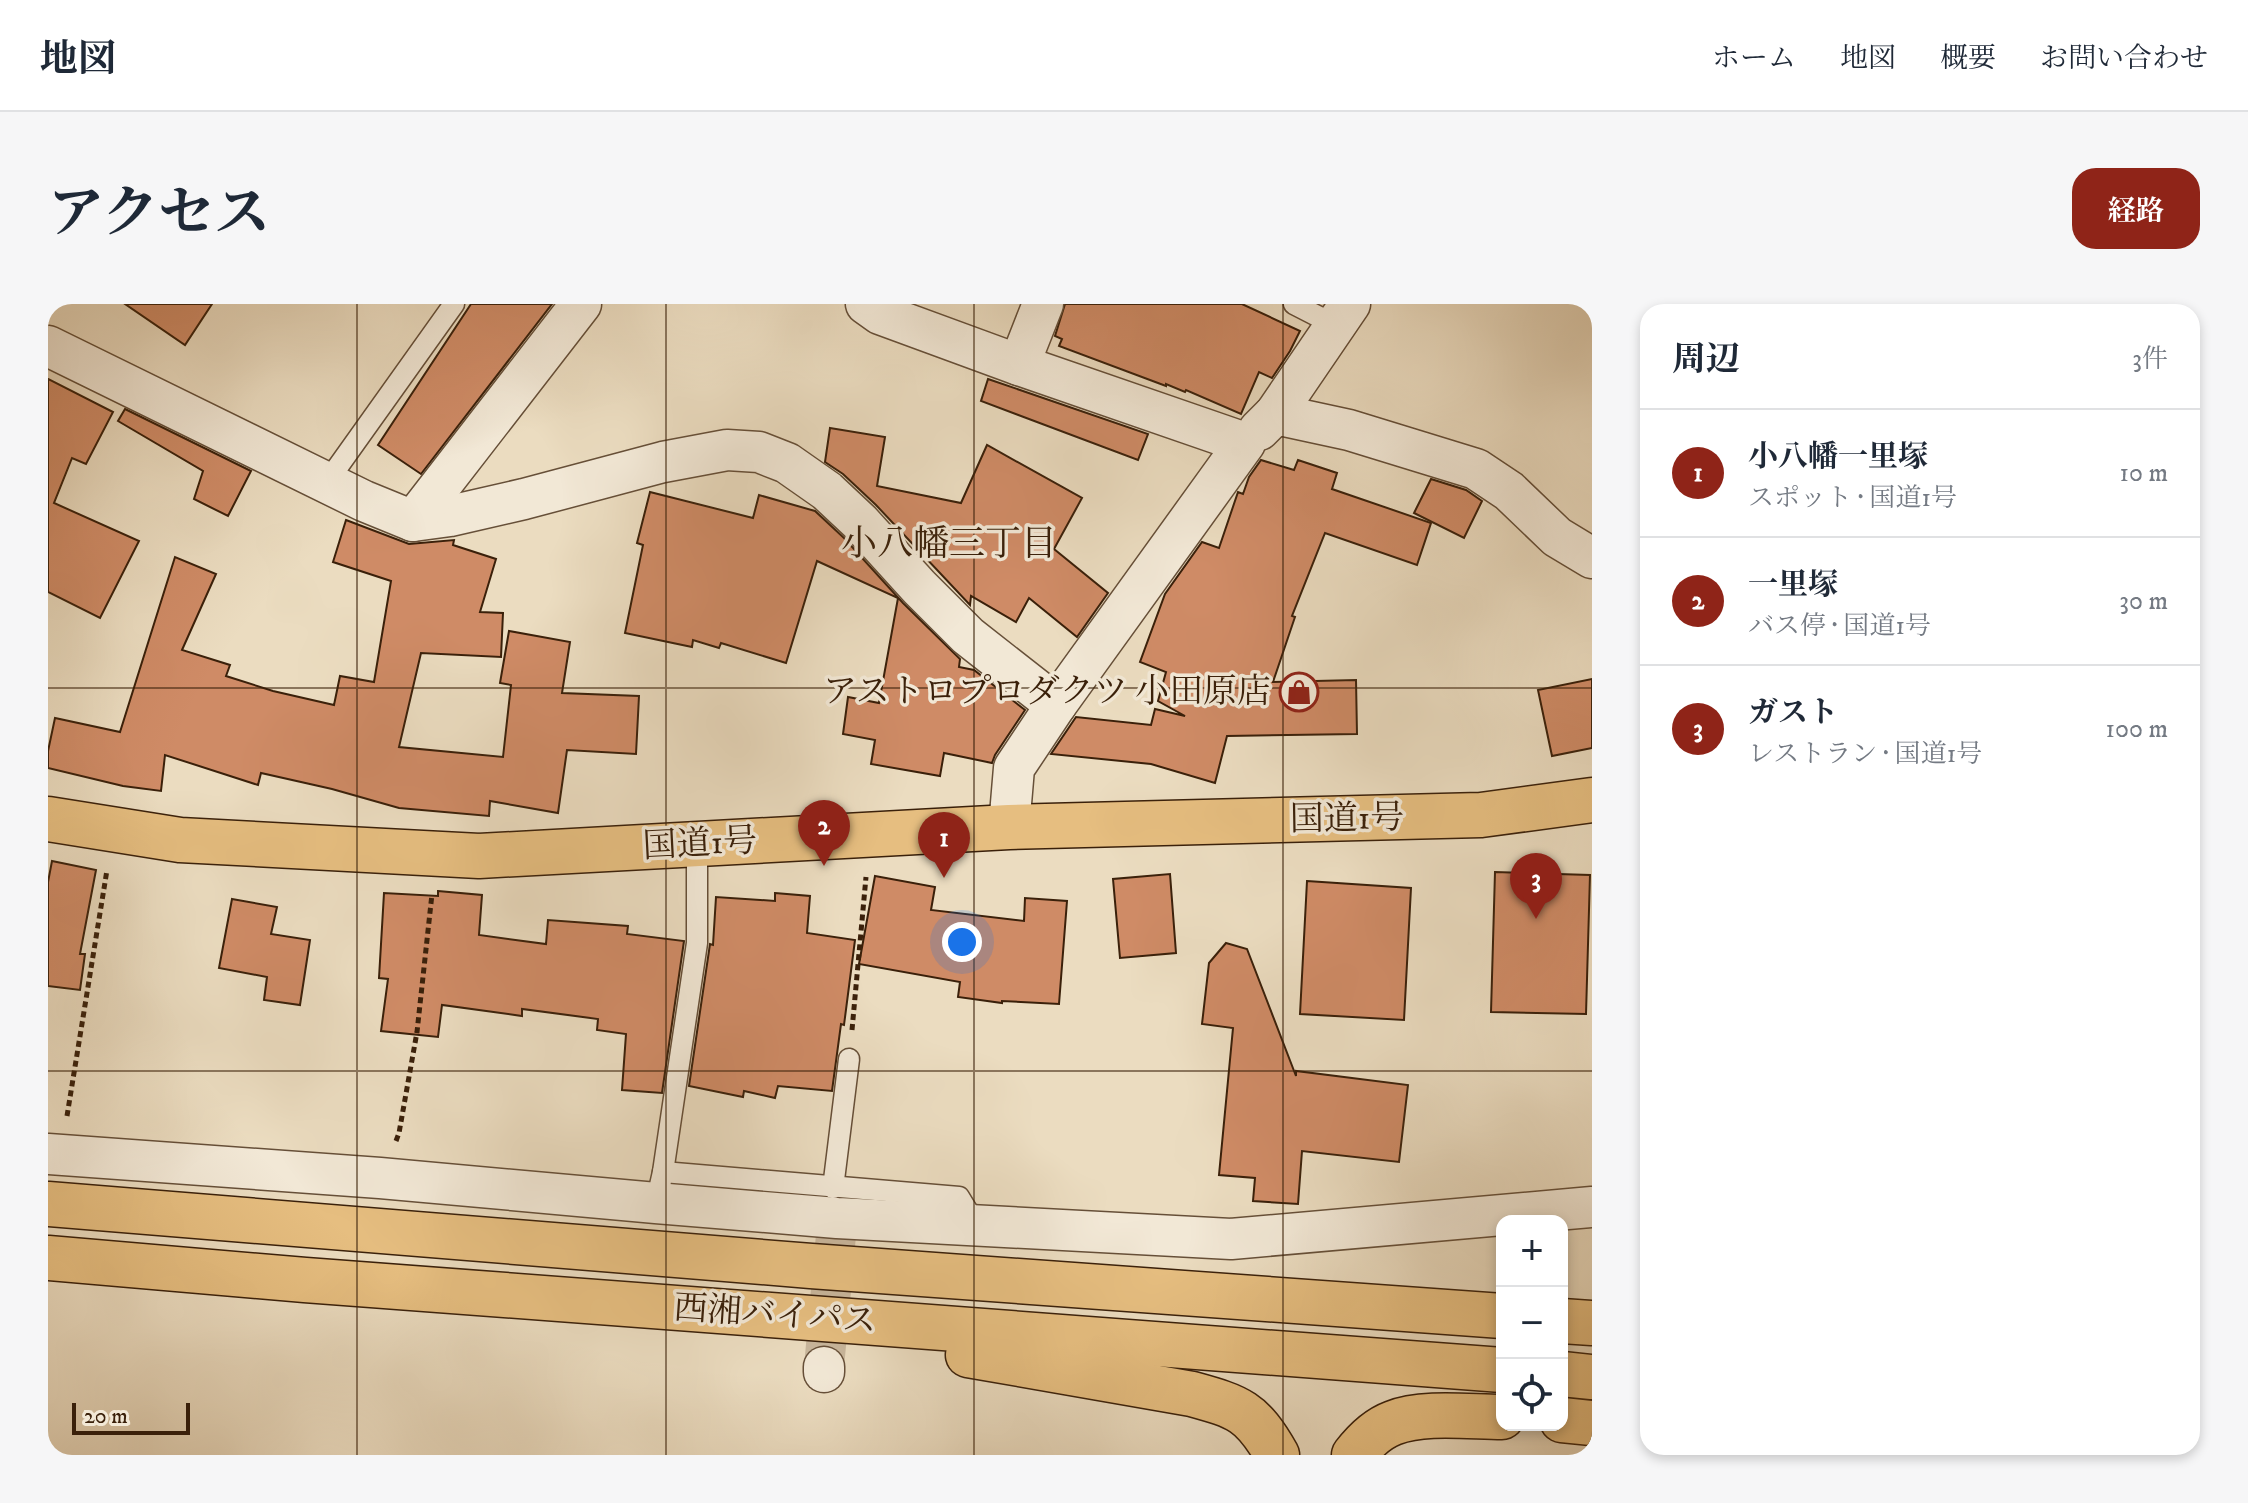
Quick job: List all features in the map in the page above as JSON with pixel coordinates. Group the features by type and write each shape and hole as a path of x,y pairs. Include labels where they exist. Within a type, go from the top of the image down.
{"highway":[{"name":"国道1号","path":"48,819 180,840 479,856 1009,827 1481,815 1592,800"},
{"name":"西湘バイパス","path":"48,1204 779,1264 1496,1316"},
{"name":"西湘バイパス","path":"48,1258 1496,1370"},
{"path":"1410,1309 1496,1310"},
{"path":"1568,1310 1592,1310"},
{"path":"732,1312 1192,1394 1236,1407 1264,1432 1277,1455"},
{"path":"1568,1321 1592,1323"},
{"path":"1568,1375 1592,1377"},
{"path":"1354,1455 1366,1440 1394,1422 1423,1417 1496,1417"},
{"path":"1568,1421 1592,1423"}],"street":[{"path":"413,521 581,304"},
{"path":"866,304 880,314 1019,365 1245,443"},
{"path":"1019,365 1043,304"},
{"path":"1009,827 1014,768 1245,443 1275,414 1342,314"},
{"path":"48,346 364,501 413,521 524,499 676,459 727,450 759,452 787,463 827,491 968,636 1056,705"},
{"path":"1275,414 1349,430 1476,469 1509,491 1557,537 1592,558"},
{"path":"54,1155 380,1178 659,1188 835,1214 1231,1239 1592,1207"}],"lane":[{"path":"327,482 454,304"},
{"path":"1294,304 1342,314"},
{"path":"659,1188 697,943 697,844"},
{"path":"835,1214 849,1059"}],"path":[{"path":"54,1155 114,829"},
{"path":"849,1059 870,835"},
{"path":"380,1178 399,1133 407,1090 417,1032 436,854"}],"building":[{"path":"125,304 212,304 185,345"},
{"path":"471,304 552,304 421,474 378,445"},
{"path":"1065,304 1242,304 1300,331 1272,378 1259,372 1241,414 1186,390 1166,386 1059,346 1062,339 1055,336"},
{"path":"48,379 113,412 86,464 72,458 54,503 139,541 100,618 48,592"},
{"path":"988,379 1148,434 1138,460 981,401"},
{"path":"125,409 251,471 228,516 194,499 203,471 118,421"},
{"path":"830,428 885,437 877,486 961,503 987,445 1082,498 1054,549 1108,593 1077,637 1029,598 1016,622 971,596 970,605 876,505 843,474 825,462"},
{"path":"1261,460 1294,470 1298,460 1337,473 1332,489 1431,523 1417,565 1325,533 1292,616 1295,617 1273,682 1356,680 1357,734 1227,736 1215,783 1151,764 1051,754 1076,717 1151,725 1155,709 1185,716 1158,701 1166,672 1140,662 1165,594 1202,542 1219,548 1238,492 1243,494 1249,477"},
{"path":"1431,479 1466,490 1482,501 1464,538 1414,513"},
{"path":"650,492 753,518 759,495 815,511 960,659 959,667 974,670 1025,710 992,763 944,753 940,776 871,764 875,740 843,734 848,697 879,703 898,598 817,561 786,663 721,643 719,648 693,640 692,647 625,633 643,545 637,543"},
{"path":"346,520 409,544 454,540 453,545 496,559 480,612 503,613 501,657 421,653 399,747 503,757 511,685 500,683 509,631 570,642 562,693 639,696 636,754 567,750 558,813 490,801 489,816 399,808 261,773 258,785 165,755 161,791 123,786 48,768 55,718 120,732 175,557 216,574 182,650 230,665 226,676 334,705 340,676 374,682 391,581 333,562"},
{"path":"1592,679 1592,748 1552,756 1538,690"},
{"path":"52,861 96,870 80,954 85,954 80,990 48,986 48,882"},
{"path":"1495,872 1590,875 1586,1014 1491,1012"},
{"path":"1170,874 1176,953 1120,958 1113,879"},
{"path":"875,876 935,887 931,910 1024,921 1025,898 1067,901 1059,1004 1002,1003 958,997 960,982 859,964"},
{"path":"1307,881 1411,888 1404,1020 1300,1014"},
{"path":"438,891 482,895 479,935 546,944 548,920 628,926 627,934 684,941 662,1093 622,1090 626,1034 597,1030 598,1019 522,1009 522,1016 442,1005 438,1037 381,1031 388,979 379,978 384,893 438,896"},
{"path":"775,893 810,896 807,933 855,940 832,1091 778,1086 775,1098 744,1091 743,1097 689,1086 710,944 713,945 716,897 775,901"},
{"path":"232,899 277,907 271,934 310,940 300,1005 264,1000 267,977 219,968"},
{"path":"1226,943 1247,949 1296,1076 1296,1071 1408,1085 1399,1162 1302,1151 1298,1204 1253,1201 1255,1178 1219,1175 1233,1028 1202,1024 1209,963"}],"tunnel":[{"path":"824,1367 836,1235"}],"place":[{"name":"アストロプロダクツ 小田原店","path":"1299,692"},
{"name":"一里塚","path":"824,866"},
{"name":"小八幡一里塚","path":"944,878"},
{"name":"ガスト","path":"1536,919"}],"district":[{"name":"小八幡三丁目","path":"949,544"}]}
